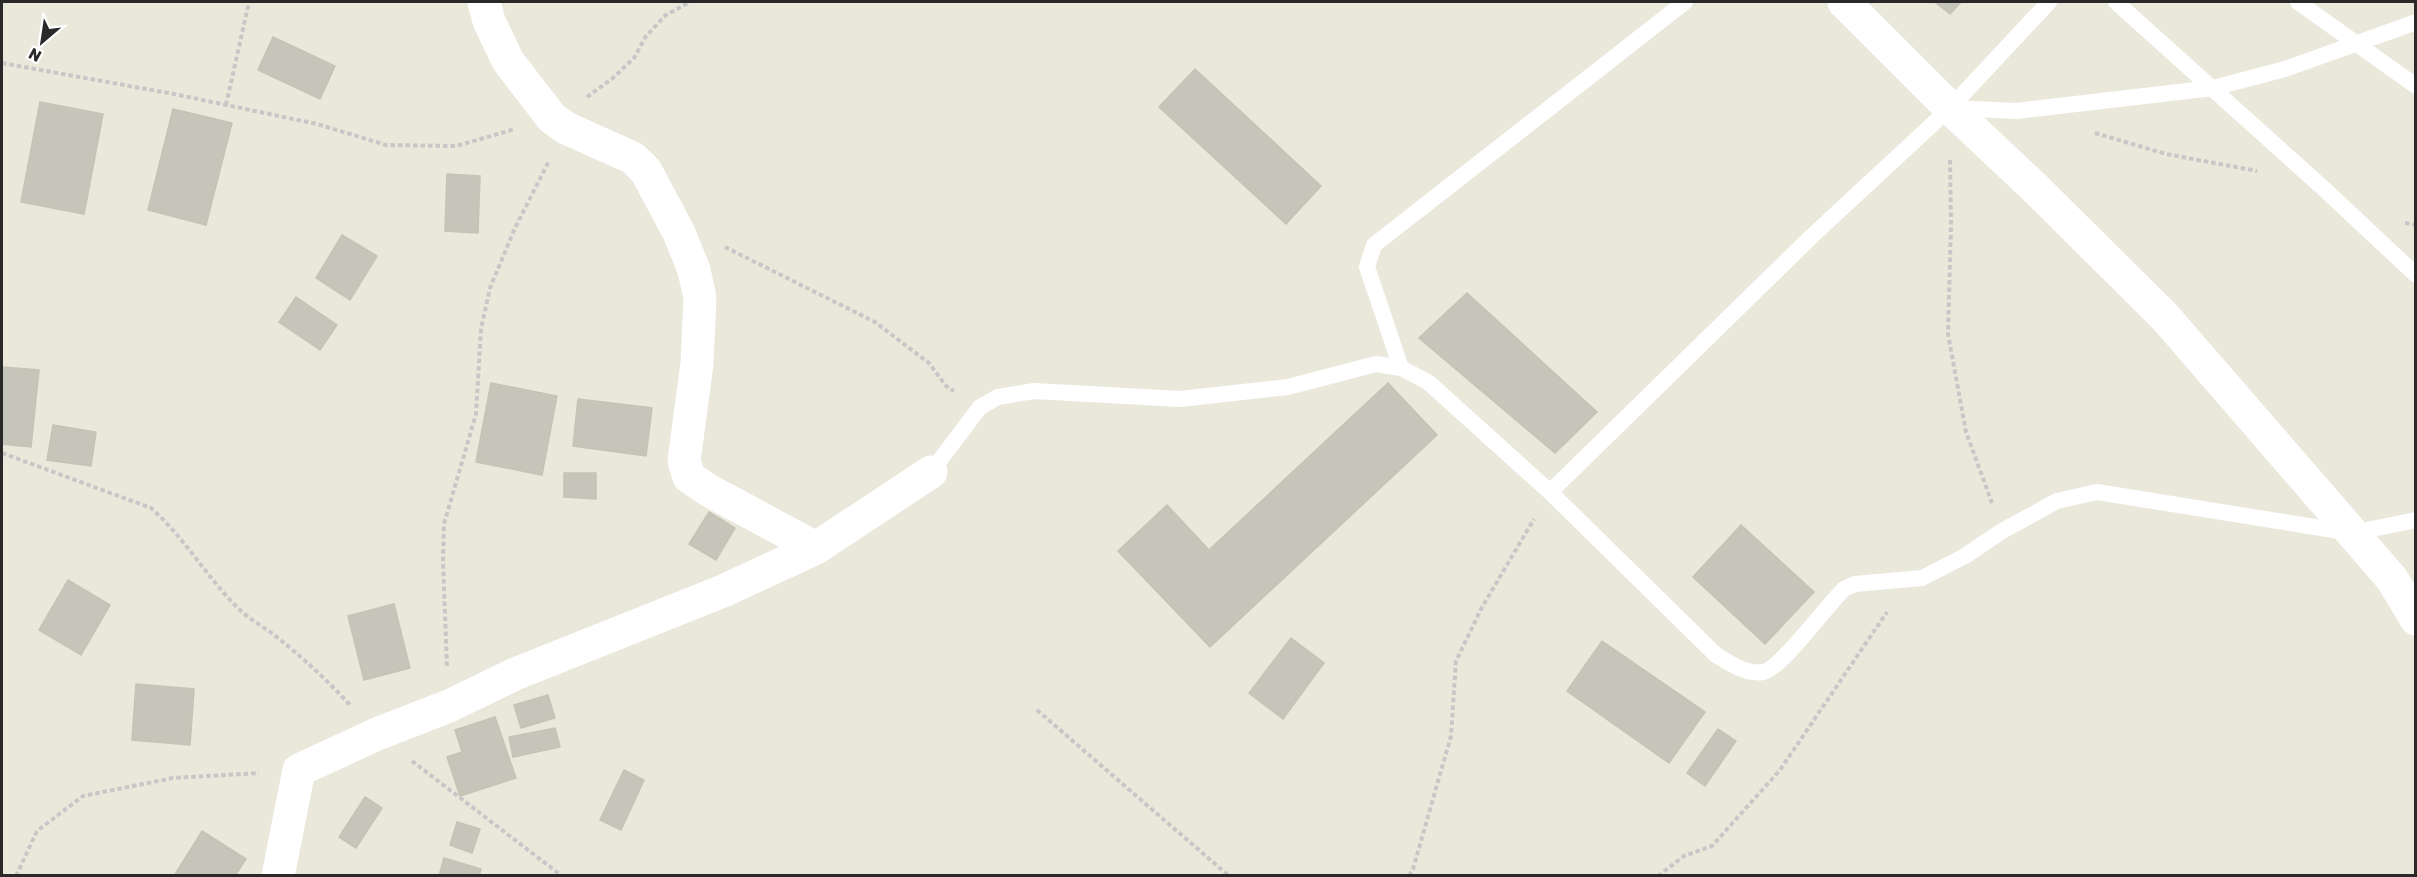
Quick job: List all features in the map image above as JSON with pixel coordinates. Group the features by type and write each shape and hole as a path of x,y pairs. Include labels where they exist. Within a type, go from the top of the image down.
{"street":[{"path":"484,2 489,21 508,61 559,123 633,158 646,171 679,233 693,270 700,298 697,364 684,461 690,477 708,490 816,548"},
{"path":"1844,2 2165,317 2392,579 2415,619"},
{"path":"278,876 299,770 515,674 723,591 816,548 931,472"}],"lane":[{"path":"1401,368 1367,267 1374,246 1685,2"},
{"path":"1550,492 1812,236 1950,108 2049,2"},
{"path":"2116,2 2213,88 2415,275"},
{"path":"2298,2 2415,86"},
{"path":"1950,108 2016,111 2213,88 2285,69 2415,22"},
{"path":"931,472 980,407 998,397 1034,391 1180,399 1288,387 1376,363 1401,368 1428,382 1550,492 1716,655 1745,671 1764,672 1781,661 1844,589 1855,584 1922,578 1965,556 2002,531 2057,501 2097,492 2352,533 2415,520"}],"path":[{"path":"226,105 249,2"},
{"path":"2,63 317,124 386,145 456,146 559,123 613,78 634,57 646,36 666,15 690,2"},
{"path":"1950,108 1951,224 1948,334 1966,432 2002,531"},
{"path":"449,705 443,561 444,524 476,414 481,329 490,288 559,123"},
{"path":"2085,131 2166,154 2258,171"},
{"path":"679,233 732,249 875,322 929,363 946,386 980,407"},
{"path":"2,453 151,508 168,524 241,611 326,679 377,734 562,876"},
{"path":"1409,876 1413,869 1450,736 1456,661 1481,609 1550,492"},
{"path":"1658,876 1684,856 1712,846 1780,770 1882,617 1922,578"},
{"path":"1037,710 1229,876"},
{"path":"16,876 37,831 83,796 173,778 299,770"}],"building":[{"path":"1935,2 1961,2 1950,14"},
{"path":"273,37 335,66 320,99 258,70"},
{"path":"1195,69 1321,186 1286,224 1159,107"},
{"path":"40,102 103,114 84,214 21,202"},
{"path":"173,109 232,123 206,225 148,210"},
{"path":"447,174 480,176 478,233 445,231"},
{"path":"342,235 377,256 350,300 316,278"},
{"path":"1467,293 1597,412 1555,453 1419,338"},
{"path":"296,297 337,325 320,350 279,322"},
{"path":"2,367 39,370 31,447 2,444"},
{"path":"491,383 557,396 542,475 476,462"},
{"path":"1388,383 1437,435 1210,647 1118,551 1167,505 1209,550"},
{"path":"578,399 652,408 646,456 573,446"},
{"path":"53,425 96,432 91,466 47,460"},
{"path":"564,473 596,473 596,499 564,497"},
{"path":"709,512 735,528 716,560 689,544"},
{"path":"1741,525 1814,592 1765,644 1693,577"},
{"path":"68,580 110,605 81,655 39,630"},
{"path":"394,604 410,668 364,680 348,616"},
{"path":"1291,638 1324,663 1283,719 1249,693"},
{"path":"1602,641 1705,712 1669,763 1567,691"},
{"path":"136,684 194,689 190,745 132,740"},
{"path":"548,695 555,718 521,728 514,705"},
{"path":"495,717 516,778 460,796 447,757 462,752 455,730"},
{"path":"555,728 560,747 513,757 509,737"},
{"path":"1718,729 1736,741 1705,786 1687,773"},
{"path":"624,770 644,780 621,830 600,820"},
{"path":"365,797 382,808 356,848 339,837"},
{"path":"457,822 480,829 472,853 450,845"},
{"path":"202,831 246,859 235,876 174,876"},
{"path":"444,858 481,869 479,876 439,876"}]}
